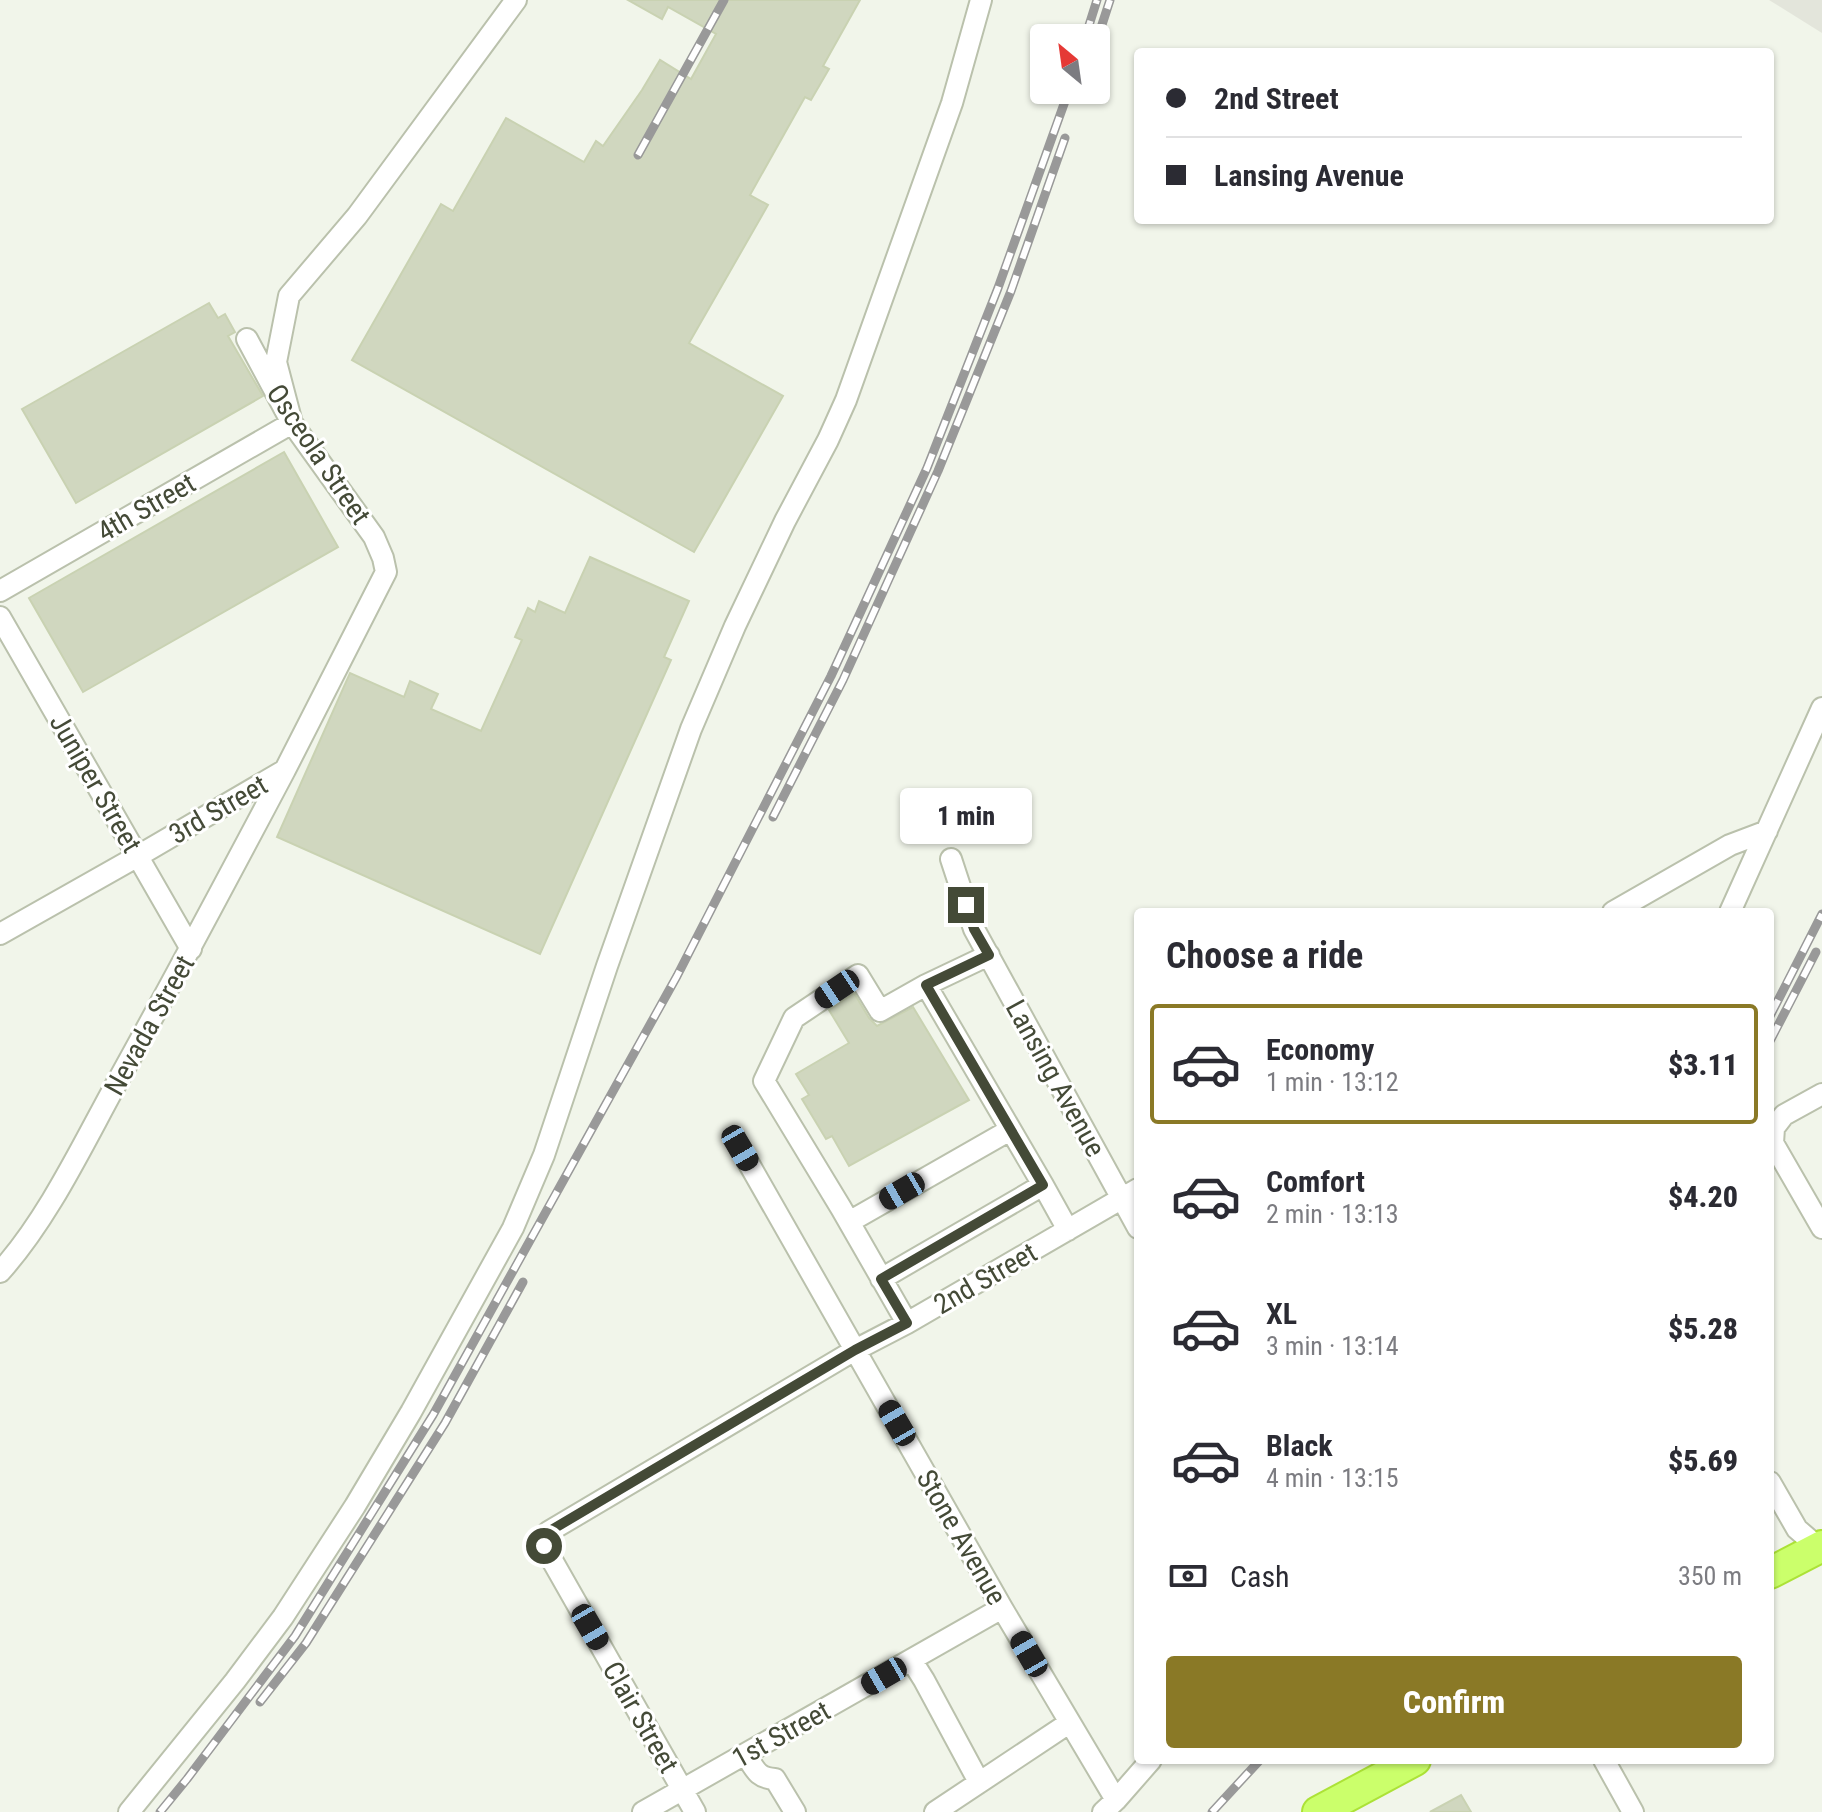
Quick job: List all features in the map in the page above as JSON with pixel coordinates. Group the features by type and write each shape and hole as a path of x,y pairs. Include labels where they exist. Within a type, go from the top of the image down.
{"highway":[{"path":"1774,1571 1821,1549"},
{"path":"1318,1812 1408,1764"}],"street":[{"path":"292,423 276,362 289,296 357,216 516,0"},
{"path":"129,1812 283,1617 411,1412 513,1228 544,1155 691,729 772,547 846,400 952,103 981,0"},
{"name":"Osceola Street","path":"247,339 292,423 374,537 386,572"},
{"name":"4th Street","path":"0,591 292,423"},
{"name":"3rd Street","path":"0,934 285,770 386,572"},
{"name":"Juniper Street","path":"0,617 191,949"},
{"path":"1732,908 1822,708"},
{"name":"Nevada Street","path":"0,1272 21,1249 71,1167 285,770"},
{"path":"1642,905 1730,845 1767,831"},
{"name":"Lansing Avenue","path":"951,859 974,929 1130,1194"},
{"path":"907,1323 764,1081 794,1018 858,975 880,1011 989,955"},
{"path":"926,985 1068,1230"},
{"path":"1774,1128 1784,1115 1822,1094"},
{"path":"849,1222 1010,1130"},
{"path":"1774,1145 1822,1228"},
{"name":"Stone Avenue","path":"740,1148 1069,1723 1110,1808"},
{"path":"881,1279 1043,1185"},
{"name":"2nd Street","path":"545,1538 548,1532 855,1350 1130,1194"},
{"path":"1774,1489 1797,1529 1821,1549"},
{"name":"Clair Street","path":"545,1538 544,1546 695,1812"},
{"name":"1st Street","path":"643,1812 1002,1608"},
{"path":"912,1661 979,1782"},
{"path":"935,1812 1069,1723"},
{"path":"746,1755 758,1774 775,1779 795,1812"},
{"path":"1110,1808 1148,1764"},
{"path":"1606,1764 1633,1812"}],"shaded area":[{"path":"1769,0 1822,0 1822,33"}],"building":[{"path":"628,0 860,0 823,66 829,69 811,100 805,97 750,195 768,205 689,343 783,396 694,552 352,360 441,204 453,211 506,118 584,162 596,141 603,146 660,60 691,79 716,34 668,7 662,19"},
{"path":"209,303 218,318 225,314 235,332 228,336 263,396 76,503 22,409"},
{"path":"284,452 338,547 83,692 29,598"},
{"path":"590,557 689,601 664,657 671,660 540,954 277,837 350,673 404,697 410,681 438,694 431,709 481,731 522,640 515,637 528,608 535,612 539,601 565,613"},
{"path":"854,993 877,1026 913,1007 969,1100 849,1166 832,1136 826,1139 802,1099 809,1095 796,1074 849,1043 829,1010"},
{"path":"1461,1795 1471,1812 1430,1812"}],"railway":[{"path":"638,155 724,0"},
{"path":"1089,24 1097,0"},
{"path":"1102,24 1110,0"},
{"path":"160,1812 295,1636 433,1415 677,976 831,676 927,468 998,288 1064,104"},
{"path":"773,817 843,680 938,471 1011,291 1065,138"},
{"path":"1774,1008 1822,914"},
{"path":"1774,1033 1816,952"},
{"path":"260,1702 306,1643 445,1423 523,1282"},
{"path":"1212,1812 1256,1764"}],"route":[{"path":"544,1546 548,1532 855,1350 907,1323 881,1279 1043,1185 926,985 989,955 974,929 966,905"}]}
